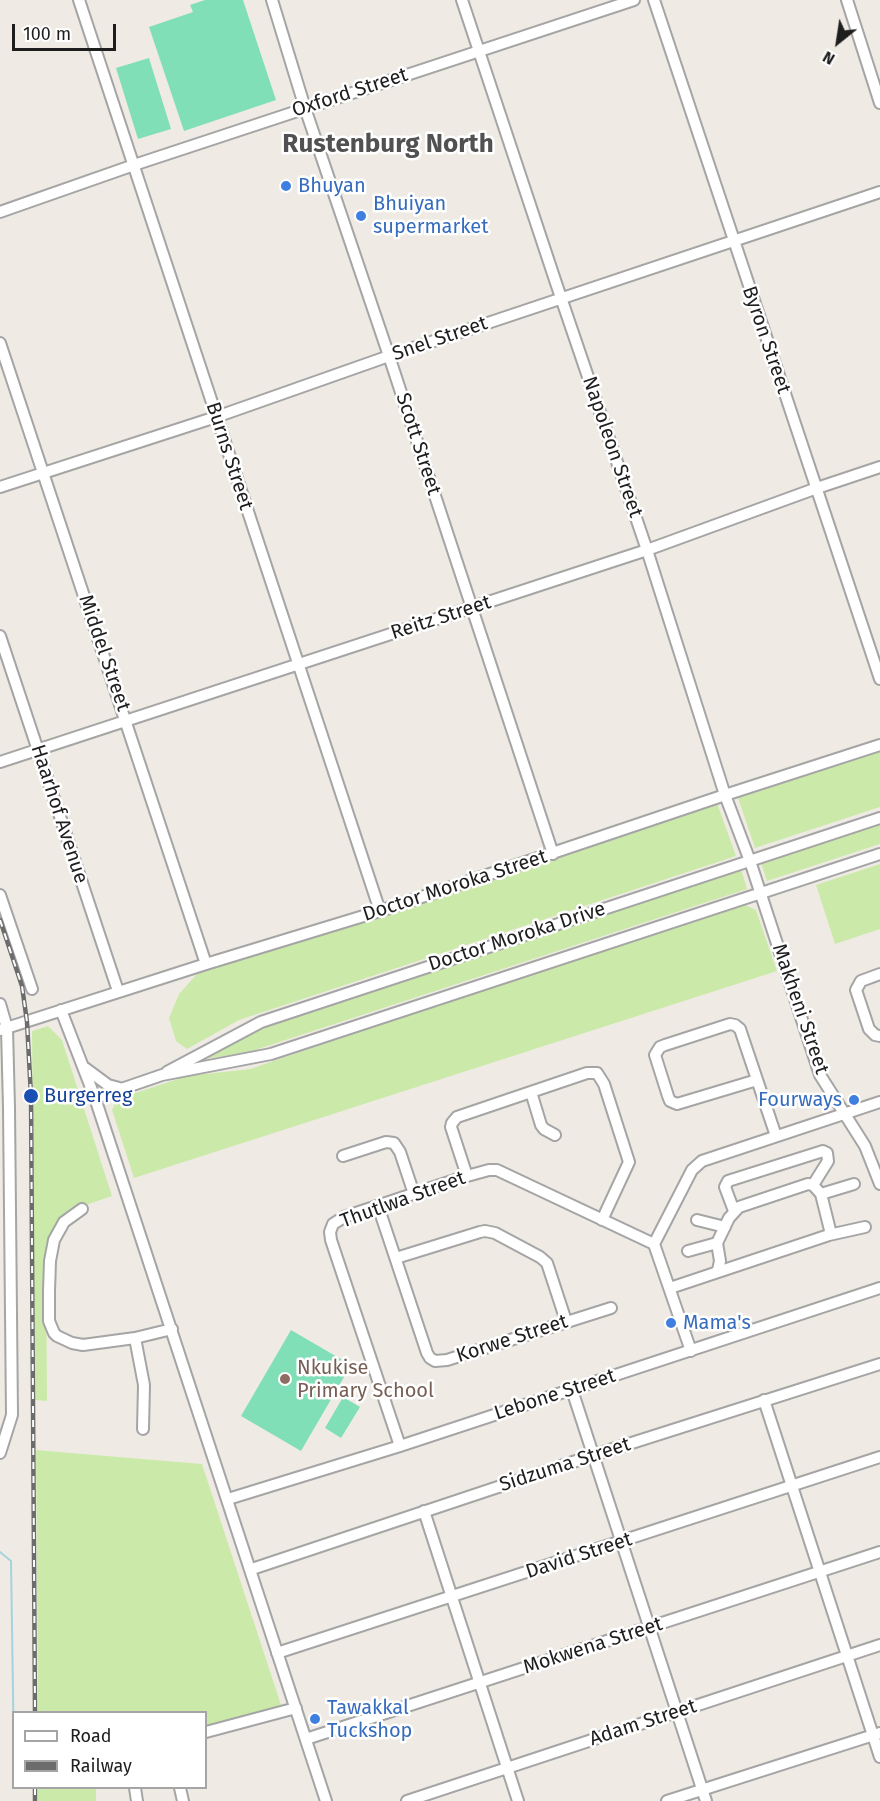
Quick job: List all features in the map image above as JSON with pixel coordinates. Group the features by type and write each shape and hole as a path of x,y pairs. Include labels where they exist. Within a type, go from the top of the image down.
{"street":[{"name":"Burns Street","path":"79,0 380,911"},
{"name":"Scott Street","path":"272,0 305,108 390,356 553,854"},
{"name":"Napoleon Street","path":"462,0 647,550 725,795 761,894"},
{"name":"Oxford Street","path":"0,212 134,165 634,0"},
{"name":"Byron Street","path":"654,0 880,680"},
{"path":"847,0 880,103"},
{"name":"Snel Street","path":"0,487 216,417 561,298 880,192"},
{"name":"Middel Street","path":"0,343 206,964"},
{"name":"Reitz Street","path":"0,762 647,550 880,467"},
{"name":"Haarhof Avenue","path":"0,636 118,992"},
{"name":"Doctor Moroka Street","path":"4,1029 380,911 880,745"},
{"name":"Doctor Moroka Drive","path":"162,1075 180,1063 261,1022 880,818"},
{"name":"Doctor Moroka Drive","path":"95,1098 162,1075 271,1054 880,854"},
{"name":"Makheni Street","path":"761,894 820,1074 865,1146 880,1184"},
{"path":"0,895 32,989"},
{"path":"880,974 861,981 856,990 869,1029 875,1035 880,1036"},
{"path":"0,1005 4,1029 9,1136 12,1415 0,1453"},
{"path":"61,1011 95,1098 252,1569 326,1801"},
{"path":"757,1080 677,1104 673,1103 668,1096 655,1055 664,1045 730,1024 740,1029 776,1136"},
{"path":"83,1066 101,1080 124,1089"},
{"path":"467,1176 451,1127 454,1119 461,1114 591,1072 597,1073 603,1080 629,1162 602,1220"},
{"path":"531,1092 541,1125 555,1135"},
{"path":"692,1351 654,1244 696,1164 880,1102"},
{"path":"0,1124 9,1136"},
{"path":"343,1156 386,1142 394,1143 400,1152 414,1194"},
{"path":"734,1211 725,1187 728,1181 823,1151 827,1153 828,1161 813,1185"},
{"name":"Thutlwa Street","path":"400,1446 330,1232 337,1220 467,1176 497,1170 654,1244"},
{"path":"714,1273 718,1270 720,1262 717,1243 734,1211 761,1199 808,1184 813,1185 821,1194 830,1230 829,1235"},
{"path":"821,1194 854,1184"},
{"name":"Korwe Street","path":"378,1206 427,1353 435,1361 447,1360 611,1308"},
{"path":"82,1209 64,1222 54,1240 50,1261 49,1321 57,1336 77,1344 135,1338 172,1329"},
{"path":"697,1220 725,1227"},
{"path":"670,1288 829,1235 865,1227"},
{"path":"396,1258 480,1232 495,1233 547,1263 566,1321"},
{"path":"688,1251 717,1243"},
{"name":"Lebone Street","path":"228,1499 400,1446 880,1288"},
{"path":"135,1338 144,1385 143,1429"},
{"name":"Sidzuma Street","path":"252,1569 594,1455 880,1364"},
{"path":"572,1390 706,1801"},
{"path":"764,1400 876,1734 880,1758"},
{"name":"David Street","path":"277,1653 880,1457"},
{"path":"424,1512 518,1801"},
{"name":"Mokwena Street","path":"306,1739 880,1552"},
{"name":"Adam Street","path":"407,1801 880,1645"},
{"path":"207,1732 296,1708"},
{"path":"667,1801 876,1734"}],"green space":[{"path":"205,0 243,0 276,100 184,131 149,27 193,12 190,5"},
{"path":"149,58 171,129 138,139 116,68"},
{"path":"880,751 880,807 755,848 738,798"},
{"path":"717,803 736,856 239,1020 187,1049 176,1041 169,1018 179,994 197,974"},
{"path":"880,825 880,844 767,881 761,863"},
{"path":"880,864 880,929 835,944 816,885"},
{"path":"741,869 747,889 252,1051 195,1061 246,1033"},
{"path":"741,903 756,910 777,971 134,1178 112,1110 117,1099 187,1076 250,1069"},
{"path":"48,1026 62,1040 112,1196 77,1208 46,1265 47,1401 35,1400 32,1031"},
{"path":"291,1330 351,1365 301,1451 241,1416"},
{"path":"343,1397 360,1407 341,1438 325,1428"},
{"path":"36,1450 202,1464 282,1708 207,1727 207,1711 38,1711"},
{"path":"38,1789 96,1789 96,1801 38,1801"}],"waterway":[{"path":"0,1552 11,1561 13,1711"}],"railway":[{"path":"0,920 22,986 27,1022 31,1096 35,1711"},
{"path":"35,1789 35,1801"}],"place":[{"name":"Bhuyan","path":"286,186"},
{"name":"Bhuiyan supermarket","path":"361,216"},
{"name":"Burgerreg","path":"31,1096"},
{"name":"Fourways","path":"854,1100"},
{"name":"Mama's","path":"671,1323"},
{"name":"Nkukise Primary School","path":"285,1379"},
{"name":"Tawakkal Tuckshop","path":"315,1719"}],"district":[{"name":"Rustenburg North","path":"388,145"}]}
